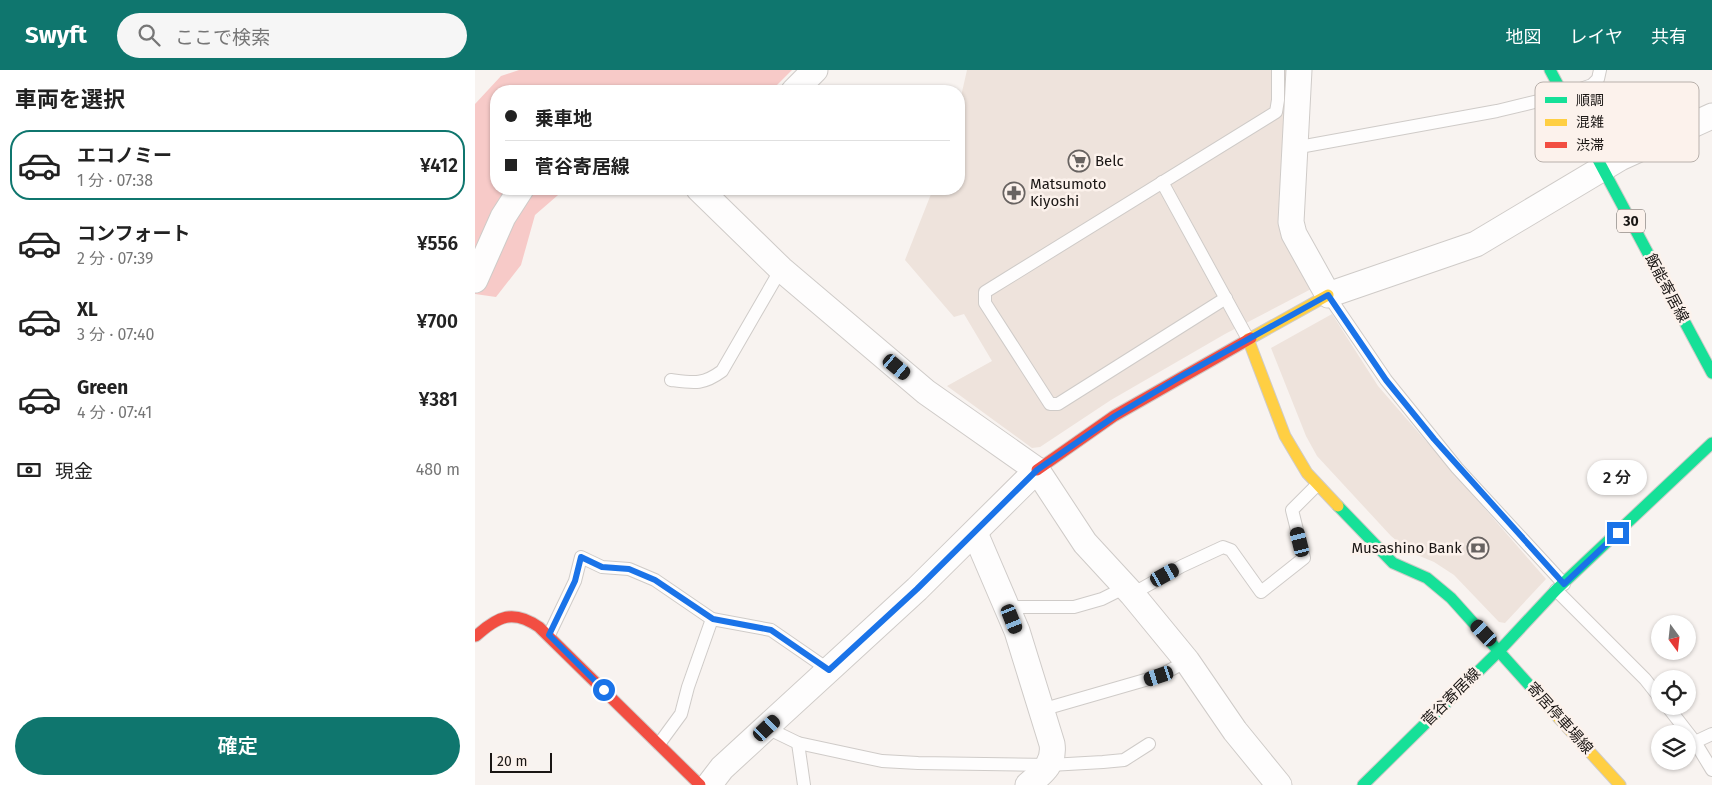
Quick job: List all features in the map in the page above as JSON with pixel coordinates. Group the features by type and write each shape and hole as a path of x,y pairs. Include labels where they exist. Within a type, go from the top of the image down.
{"street":[{"path":"800,85 815,70"},
{"path":"1299,70 1291,222 1294,234 1328,295"},
{"name":"飯能寄居線","path":"1550,70 1556,82"},
{"path":"1699,122 1712,116"},
{"name":"飯能寄居線","path":"1600,162 1712,373"},
{"path":"709,785 722,768 975,533 1037,470 1115,416 1328,295 1477,244 1616,162"},
{"path":"475,280 503,217 517,195"},
{"path":"705,195 781,269 927,392 1037,470 1085,543 1129,590 1187,661 1235,731 1279,785"},
{"name":"寄居停車場線","path":"1248,339 1285,436 1298,460 1317,485 1393,563 1437,585 1500,650 1620,785"},
{"name":"菅谷寄居線","path":"1365,784 1500,650 1560,587 1712,444"},
{"path":"975,533 1007,607 1054,755 1041,777"},
{"path":"475,636 489,623 509,615 523,616 549,635 699,785"}],"lane":[{"path":"1226,298 1059,404 1050,404 985,303 985,292 1276,112 1278,70"},
{"path":"1595,82 1598,79 1600,70"},
{"path":"1294,148 1497,111 1535,102"},
{"path":"1162,182 1248,339"},
{"path":"671,380 692,383 708,381 722,370 781,269"},
{"path":"1328,295 1386,380 1451,461 1560,587 1651,687"},
{"path":"1007,607 1074,607 1129,590 1223,547 1231,550 1261,592 1304,558 1292,510 1317,485"},
{"path":"549,635 575,581 581,557 602,567 629,569 655,580 713,619 771,630 829,670"},
{"path":"659,744 681,714 688,687 713,619"},
{"path":"1041,710 1159,676 1187,661"},
{"path":"1674,715 1682,725"},
{"path":"767,728 798,743 882,761 1041,777 1124,760 1149,744"},
{"path":"1696,742 1712,734"},
{"path":"798,743 804,785"},
{"path":"1696,744 1712,770"}],"shaded area":[{"path":"519,70 792,70 777,85 493,85 501,76"},
{"path":"967,70 1287,70 1282,220 1315,287 1225,334 1111,400 1040,447 1032,448 947,386 992,361 964,314 954,317 905,260 931,195 965,195 964,85"},
{"path":"490,88 490,195 558,195 535,215 521,265 496,297 475,294 475,104"},
{"path":"1332,314 1378,386 1546,579 1505,623 1499,622 1454,575 1434,562 1410,552 1391,536 1317,456 1306,436 1271,348"}],"traffic: fast":[{"path":"1550,70 1556,82"},
{"path":"1599,162 1712,373"},
{"path":"1363,785 1500,650 1556,590 1712,443"},
{"path":"1338,506 1393,563 1427,578 1451,598 1557,716"}],"traffic: slow":[{"path":"1251,338 1328,295"},
{"path":"1248,339 1285,436 1307,473 1338,506"},
{"path":"1557,716 1620,785"}],"traffic: jam":[{"path":"1037,470 1114,416 1251,338"},
{"path":"476,636 491,624 506,617 530,621 539,627 700,785"}],"place":[{"name":"Belc","path":"1079,161"},
{"name":"Matsumoto Kiyoshi","path":"1014,193"},
{"name":"Musashino Bank","path":"1478,548"}],"route":[{"path":"604,690 549,635 562,612 575,581 581,557 602,567 629,569 655,580 713,619 771,630 829,670 917,589 1037,470 1115,416 1180,377 1328,295 1386,380 1457,468 1557,574 1564,584 1618,533"}]}
